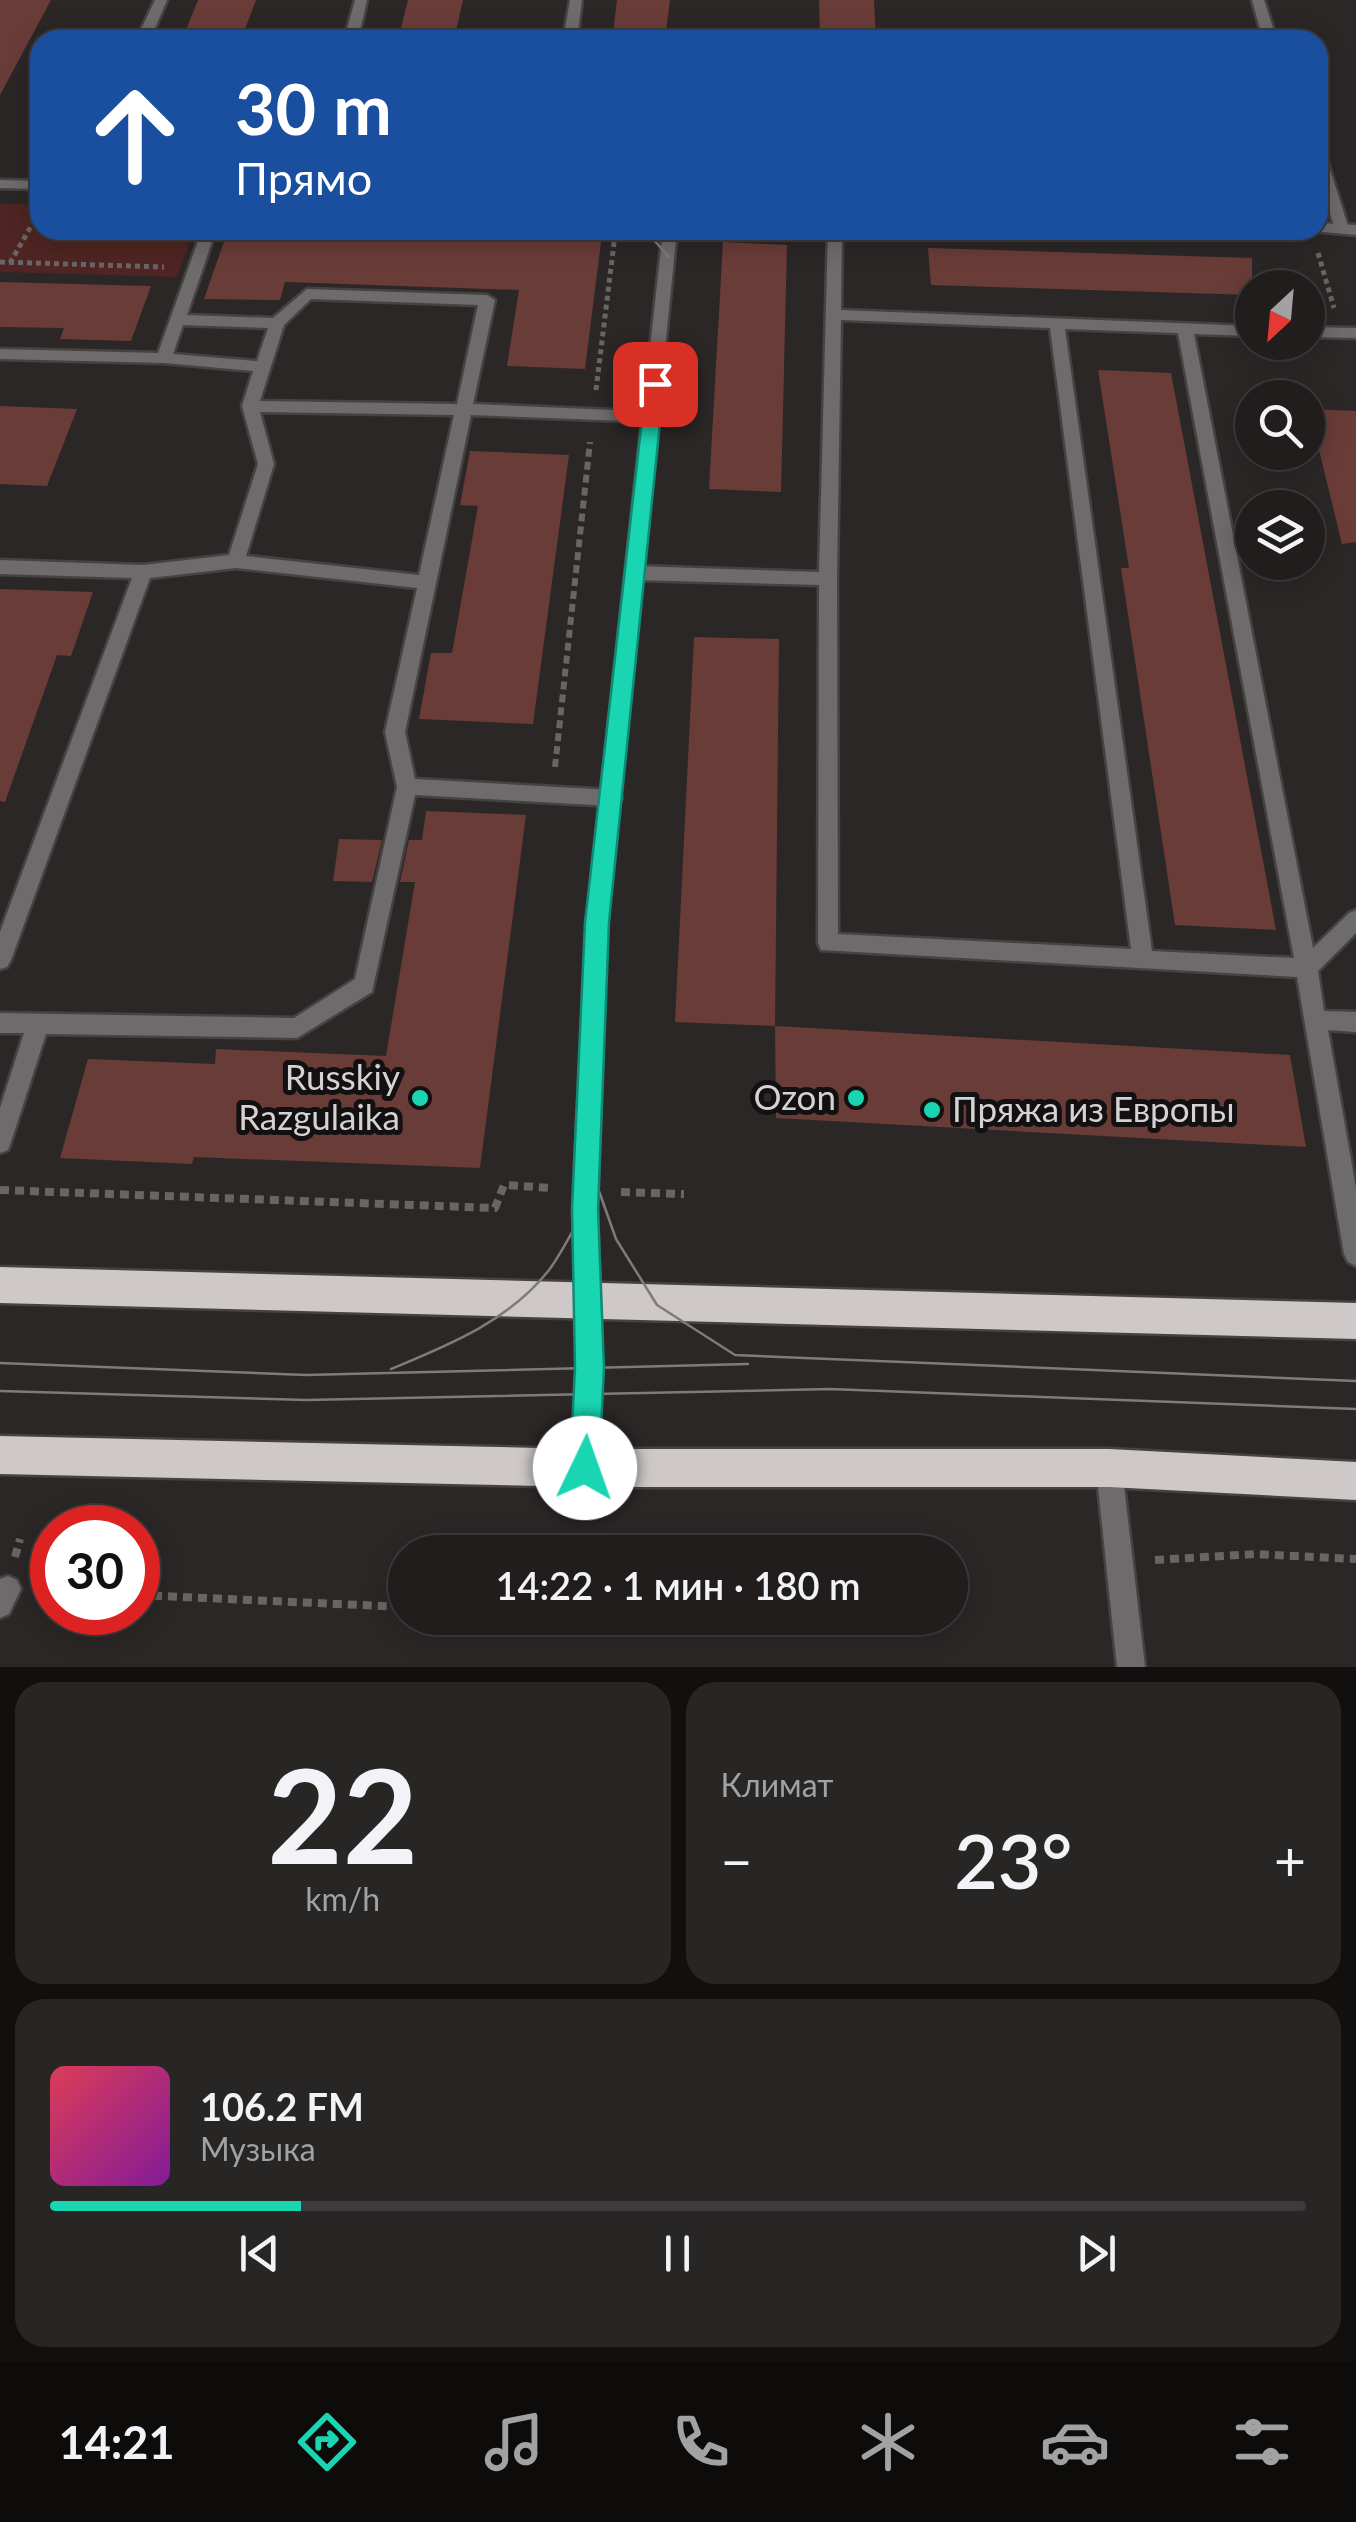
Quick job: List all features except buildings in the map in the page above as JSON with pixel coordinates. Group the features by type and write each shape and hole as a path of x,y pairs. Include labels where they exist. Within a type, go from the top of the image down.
{"highway":[{"path":"0,1284 1356,1320"},
{"path":"0,1455 585,1468 1109,1468 1356,1481"}],"street":[{"path":"147,30 160,0"},
{"path":"354,30 361,0"},
{"path":"572,30 576,0"},
{"path":"1258,0 1267,30"},
{"path":"1328,178 1349,229"},
{"path":"0,184 30,185"},
{"path":"164,358 206,240"},
{"path":"585,1468 590,1368 585,1209 597,922 670,240"},
{"path":"835,240 828,580 828,943 1306,968 1356,918"},
{"path":"0,1023 297,1028 364,985 408,787 395,732 487,300 306,294 277,322 250,406 266,464 236,561"},
{"path":"834,314 1235,330"},
{"path":"178,320 277,322"},
{"path":"1057,325 1143,959"},
{"path":"1185,329 1351,1200 1356,1254"},
{"path":"0,354 164,358 263,367"},
{"path":"250,406 652,416"},
{"path":"0,567 142,572 236,561 428,583"},
{"path":"0,960 142,572"},
{"path":"636,572 828,580"},
{"path":"408,787 612,798"},
{"path":"1315,1020 1356,1022"},
{"path":"0,1142 38,1025"},
{"path":"1109,1468 1131,1667"}],"path":[{"path":"10,262 30,227"},
{"path":"552,794 614,240"},
{"path":"1318,240 1349,333"},
{"path":"0,262 196,268"},
{"path":"0,1190 494,1208 504,1185"},
{"path":"1118,1562 1256,1554 1356,1559"},
{"path":"160,1596 388,1606"}],"shaded area":[{"path":"0,204 30,205 30,240 190,240 177,277 0,272"}],"tram line":[{"path":"654,240 669,257"},
{"path":"588,1160 616,1239 657,1305 735,1355 1356,1381"},
{"path":"391,1369 456,1341 516,1304 549,1270 585,1209"},
{"path":"0,1363 306,1375 748,1364"},
{"path":"0,1391 306,1400 830,1389 1356,1409"}],"place":[{"name":"Russkiy Razgulaika","path":"420,1098"},
{"name":"Ozon","path":"856,1098"},
{"name":"Пряжа из Европы","path":"932,1110"}],"route":[{"path":"585,1468 590,1368 585,1209 597,922 655,384"}]}
